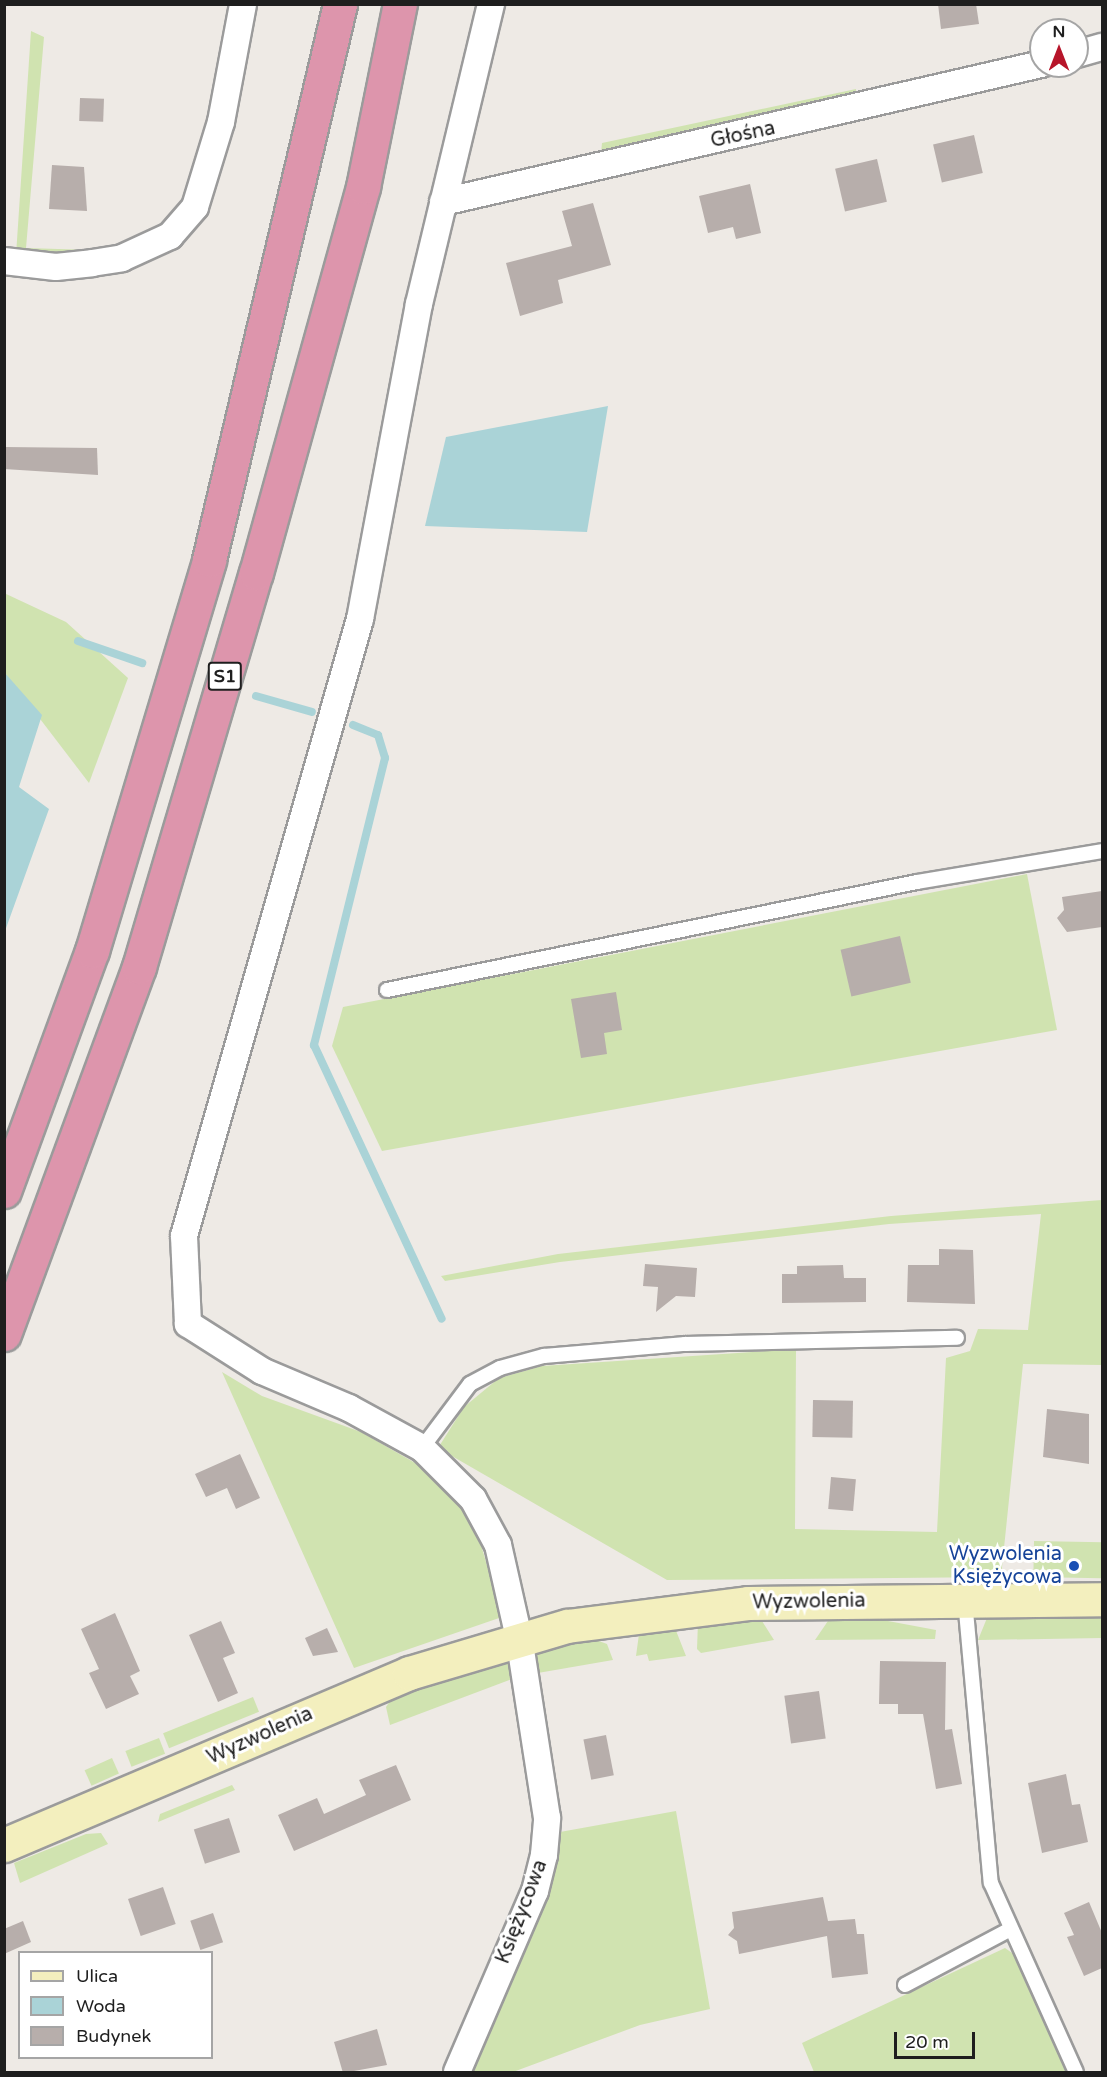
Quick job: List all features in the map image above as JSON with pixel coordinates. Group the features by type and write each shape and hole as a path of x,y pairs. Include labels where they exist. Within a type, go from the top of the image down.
{"highway":[{"name":"S1","path":"4,1191 92,951 209,560 340,4"},
{"name":"S1","path":"4,1334 138,966 256,573 363,187 400,4"}],"street":[{"path":"4,261 56,267 122,258 151,247 170,236 195,207 221,122 243,4"},
{"path":"491,4 419,304 360,619 195,1184 184,1236 188,1324 208,1341 422,1448 473,1499 498,1545 519,1638"},
{"name":"Głośna","path":"444,202 1029,67"},
{"name":"Wyzwolenia","path":"4,1845 409,1673 519,1638 616,1617 720,1604 1102,1599"},
{"name":"Księżycowa","path":"457,2073 535,1891 544,1855 547,1818 519,1638"}],"lane":[{"path":"387,990 893,886 1102,851"},
{"path":"422,1448 470,1384 500,1368 544,1356 685,1344 957,1338"},
{"path":"965,1600 988,1863 1009,1930 1076,2073"},
{"path":"906,1985 1009,1930"}],"green space":[{"path":"31,31 44,37 26,248 91,250 87,258 16,255"},
{"path":"856,89 856,98 470,191 470,182 601,153 602,143"},
{"path":"4,593 66,622 128,678 89,783 5,673"},
{"path":"1027,874 1057,1030 382,1151 332,1046 343,1007"},
{"path":"1102,1200 1102,1365 1023,1364 1001,1577 667,1580 438,1448 464,1407 499,1378 542,1366 796,1349 795,1529 937,1532 946,1358 970,1351 978,1329 1028,1330 1041,1214 889,1224 560,1262 445,1281 441,1276 558,1254 891,1216"},
{"path":"222,1372 262,1396 361,1432 417,1464 461,1504 479,1538 502,1617 354,1668"},
{"path":"1034,1541 1102,1542 1101,1578 1033,1577"},
{"path":"1102,1612 1102,1638 978,1640 987,1618 1002,1613"},
{"path":"750,1618 762,1621 774,1640 701,1653 697,1649 698,1622"},
{"path":"830,1618 872,1618 936,1630 935,1639 815,1640"},
{"path":"673,1623 686,1656 649,1661 647,1654 636,1656 639,1634 649,1626"},
{"path":"588,1637 607,1644 613,1660 532,1674 528,1650"},
{"path":"511,1654 520,1676 390,1725 386,1707 397,1691"},
{"path":"253,1697 259,1712 169,1748 163,1733"},
{"path":"159,1738 165,1754 131,1767 125,1751"},
{"path":"112,1758 119,1774 92,1786 85,1770"},
{"path":"232,1785 235,1790 158,1822 160,1814"},
{"path":"676,1811 710,2009 640,2025 513,2072 468,2072 545,1898 560,1832"},
{"path":"101,1833 108,1844 20,1883 14,1863 86,1834"},
{"path":"1005,1948 1015,1955 1067,2072 814,2072 802,2043"}],"water":[{"path":"608,406 587,532 425,526 446,437"},
{"path":"5,673 42,715 19,787 49,809 5,931"}],"building":[{"path":"938,4 976,4 979,24 941,29"},
{"path":"80,98 104,99 103,122 79,121"},
{"path":"974,135 983,173 942,182 933,144"},
{"path":"877,159 887,202 845,212 835,169"},
{"path":"52,165 84,167 87,211 49,209"},
{"path":"750,184 761,233 736,239 733,227 708,233 699,196"},
{"path":"593,203 611,265 558,280 563,303 520,316 506,263 572,246 562,211"},
{"path":"4,447 97,448 98,475 4,469"},
{"path":"1102,891 1102,927 1067,932 1057,918 1064,910 1062,897"},
{"path":"900,936 911,983 851,996 841,950"},
{"path":"616,992 622,1030 604,1033 607,1054 581,1058 571,999"},
{"path":"939,1249 973,1250 975,1304 907,1302 908,1265 939,1265"},
{"path":"645,1264 697,1268 695,1297 676,1296 656,1312 658,1287 643,1286"},
{"path":"843,1265 844,1278 866,1278 866,1302 782,1303 782,1274 797,1274 797,1266"},
{"path":"813,1400 853,1401 852,1438 812,1437"},
{"path":"1047,1409 1089,1414 1089,1464 1043,1457"},
{"path":"240,1454 260,1498 236,1509 227,1488 206,1497 195,1474"},
{"path":"831,1477 856,1479 853,1511 828,1509"},
{"path":"115,1613 140,1671 130,1676 139,1694 106,1709 89,1673 99,1669 81,1629"},
{"path":"221,1621 235,1653 223,1658 238,1693 218,1702 189,1635"},
{"path":"327,1628 338,1652 313,1656 305,1638"},
{"path":"880,1661 946,1662 945,1730 952,1729 962,1784 936,1789 923,1714 898,1714 898,1704 879,1704"},
{"path":"819,1691 826,1739 791,1743 784,1696"},
{"path":"606,1735 614,1775 591,1780 583,1739"},
{"path":"396,1765 411,1800 294,1851 278,1815 317,1798 324,1814 366,1795 359,1780"},
{"path":"1066,1774 1072,1805 1080,1804 1088,1842 1042,1853 1028,1783"},
{"path":"229,1818 240,1852 205,1864 194,1829"},
{"path":"163,1887 176,1924 141,1936 128,1899"},
{"path":"823,1897 828,1921 855,1919 857,1934 864,1934 868,1974 832,1978 827,1936 739,1954 737,1941 728,1935 734,1928 732,1912"},
{"path":"1089,1902 1102,1933 1102,1968 1084,1976 1067,1937 1074,1935 1064,1913"},
{"path":"213,1913 223,1942 200,1950 190,1921"},
{"path":"23,1921 31,1942 4,1954 4,1929"},
{"path":"377,2029 387,2065 343,2073 334,2042"}],"waterway":[{"path":"78,641 142,663"},
{"path":"256,696 312,712"},
{"path":"353,725 378,735 385,758 314,1045 442,1319"}],"place":[{"name":"Wyzwolenia Księżycowa","path":"1074,1566"}]}
